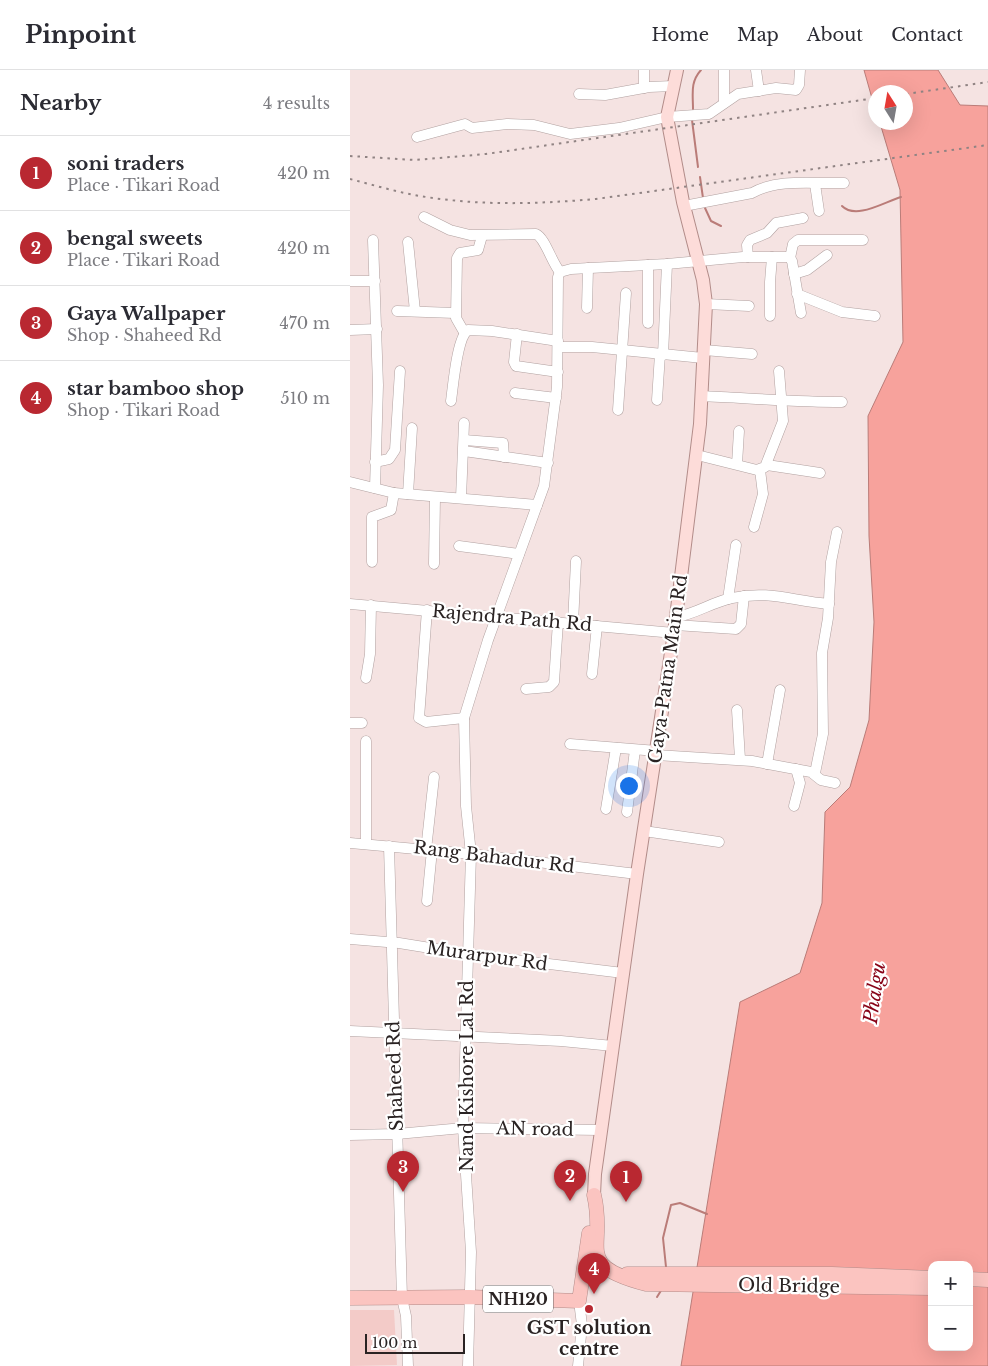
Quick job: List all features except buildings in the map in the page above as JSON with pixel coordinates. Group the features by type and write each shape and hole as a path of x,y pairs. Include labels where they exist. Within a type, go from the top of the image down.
{"highway":[{"path":"594,1196 597,1208 596,1256 604,1266 619,1274 647,1278 832,1274 928,1278"},
{"path":"579,1301 594,1196"},
{"name":"Old Bridge","path":"647,1278 928,1288"},
{"path":"973,1279 988,1280"},
{"path":"973,1289 988,1289"},
{"name":"NH120","path":"350,1298 470,1297 579,1301"}],"main road":[{"path":"668,120 677,70"},
{"name":"Gaya-Patna Main Rd","path":"594,1196 600,1130 675,625 697,455 704,354 706,304 699,262 684,204 668,120"}],"street":[{"path":"644,70 644,88"},
{"path":"724,70 724,103"},
{"path":"756,70 758,91"},
{"path":"417,137 462,124 472,128 507,124 534,125 570,134 709,114 738,94 776,88 796,90 799,85 800,70"},
{"path":"579,94 605,95 644,88 673,86"},
{"path":"684,204 752,192 760,187 772,185 844,183"},
{"path":"815,184 819,211"},
{"path":"424,217 461,233 482,236 539,235 552,261 560,272 588,268 699,262 748,257 790,258"},
{"path":"748,257 747,245 752,239 767,233 776,223 803,218"},
{"path":"451,401 464,332 456,318 455,312 457,258 460,253 478,250 482,236"},
{"path":"373,240 378,385 375,488"},
{"path":"801,313 790,258 793,244 798,240 862,240"},
{"path":"408,242 414,311"},
{"path":"794,274 807,270 827,255"},
{"path":"770,316 772,257"},
{"path":"657,400 662,354 667,264"},
{"path":"648,265 648,323"},
{"path":"587,308 588,268"},
{"name":"Nand Kishore Lal Rd","path":"468,1366 471,1252 463,1128 471,854 466,806 464,718 496,615 537,505 548,463 558,372 557,306 560,272"},
{"path":"350,281 375,281"},
{"path":"618,410 626,293"},
{"path":"797,294 842,312 875,316"},
{"path":"706,304 749,306"},
{"path":"398,311 455,312"},
{"path":"350,330 377,329"},
{"path":"464,332 476,329 516,334 558,344 662,354 752,354"},
{"path":"516,334 514,362 516,366 558,372"},
{"path":"375,462 389,459 396,450 400,371"},
{"path":"754,528 763,494 763,467 782,425 779,371"},
{"path":"515,393 556,398"},
{"path":"701,396 763,398 782,402 842,402"},
{"path":"461,498 464,423"},
{"path":"408,494 412,428"},
{"path":"737,464 739,431"},
{"path":"464,440 503,443 504,457"},
{"path":"464,452 548,463"},
{"path":"697,455 737,464 820,473"},
{"path":"350,482 394,493 537,505"},
{"path":"372,562 372,517 391,510 394,493"},
{"path":"434,564 435,497"},
{"path":"814,773 823,734 821,667 829,604 831,562 837,532"},
{"path":"728,599 736,545"},
{"path":"459,546 519,554"},
{"path":"573,623 576,561"},
{"path":"675,625 692,614 728,599 744,596 771,594 802,601 829,604"},
{"name":"Rajendra Path Rd","path":"350,604 496,615 597,626 675,625 736,629 741,624 744,596"},
{"path":"366,678 370,654 371,605"},
{"path":"427,610 419,718 426,722 464,718"},
{"path":"526,690 549,687 554,682 558,622"},
{"path":"592,674 597,626"},
{"path":"767,764 780,690"},
{"path":"737,710 740,759"},
{"path":"350,723 362,723"},
{"path":"366,741 366,844"},
{"path":"570,744 740,759 814,773 821,780 836,783"},
{"path":"606,809 616,748"},
{"path":"626,812 635,750"},
{"path":"794,806 800,783 796,769"},
{"path":"427,901 434,777"},
{"path":"644,831 719,842"},
{"name":"Rang Bahadur Rd","path":"350,843 471,854 637,874"},
{"name":"Shaheed Rd","path":"389,846 402,1298 406,1316 408,1366"},
{"name":"Murarpur Rd","path":"350,939 623,973"},
{"path":"350,1031 561,1041 613,1046"},
{"name":"AN road","path":"350,1135 397,1134 463,1128 600,1130"},
{"path":"578,1366 582,1324 579,1301"}],"shaded area":[{"path":"350,1310 394,1310 397,1365 350,1366"}],"water":[{"name":"Phalgu","path":"864,70 938,70 960,105 988,106 988,1366 681,1366 740,1002 800,973 822,903 825,812 850,787 869,720 874,622 869,536 868,416 903,342 900,190 882,130 913,130 913,85 868,85"}],"waterway":[{"path":"693,109 695,79 701,70"},
{"path":"692,120 698,167"},
{"path":"700,177 703,198"},
{"path":"842,206 848,210 862,211 901,197"},
{"path":"705,208 711,221 721,226"},
{"path":"666,1267 663,1238 671,1205 680,1203 707,1214"},
{"path":"657,1297 662,1289"}],"railway":[{"path":"913,93 988,82"},
{"path":"350,156 415,160 486,154 868,99"},
{"path":"350,179 420,196 442,199 486,203 552,202 596,199 988,145"}],"place":[{"name":"Gaya Wallpaper","path":"403,1192"},
{"name":"bengal sweets","path":"570,1201"},
{"name":"soni traders","path":"626,1202"},
{"name":"star bamboo shop","path":"594,1294"},
{"name":"GST solution centre","path":"589,1309"}]}
